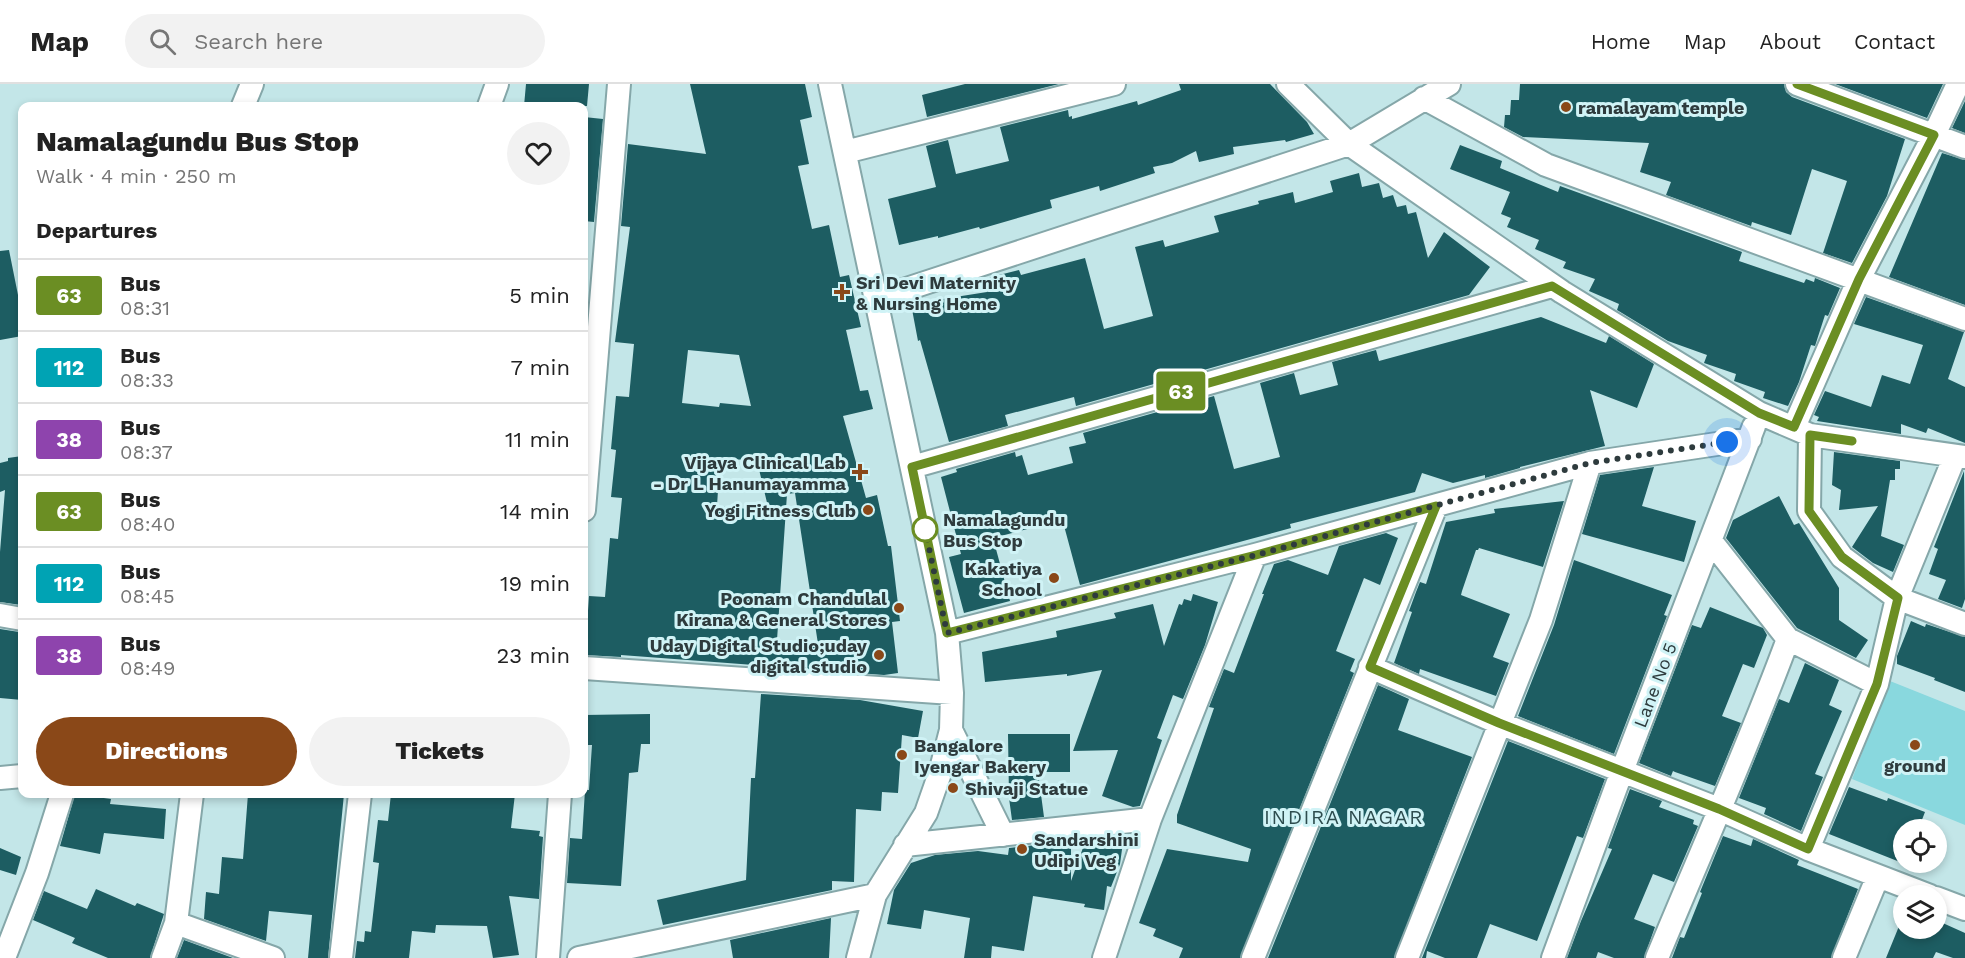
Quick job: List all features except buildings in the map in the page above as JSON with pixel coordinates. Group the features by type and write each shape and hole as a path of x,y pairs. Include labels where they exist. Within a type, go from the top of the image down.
{"street":[{"path":"245,102 252,84"},
{"path":"490,102 497,84"},
{"path":"588,461 619,84"},
{"path":"830,84 947,633 952,693 951,730 926,813 875,895 858,958"},
{"path":"844,152 1114,84"},
{"path":"1288,84 1349,144 1552,286 1759,413 1802,431 1960,456 1898,598 1877,684 1808,849"},
{"path":"876,298 1349,144 1449,84"},
{"path":"1797,84 1965,147"},
{"path":"1958,84 1859,279 1802,431 1809,511 1842,557 1898,598 1965,624"},
{"path":"1424,98 1546,165 1965,319"},
{"path":"912,467 1552,286"},
{"name":"Lane No 5","path":"1552,958 1759,413"},
{"path":"947,633 1256,555 1590,463 1750,439"},
{"path":"1407,958 1541,620 1590,463"},
{"path":"1253,958 1436,506"},
{"path":"1711,541 1788,639 1877,684"},
{"path":"1104,958 1150,819 1256,555"},
{"path":"0,615 18,618"},
{"path":"1657,958 1757,722 1788,639"},
{"path":"1370,667 1499,723 1719,809 1808,849 1901,885"},
{"path":"588,668 952,693"},
{"path":"951,730 1003,835"},
{"path":"0,778 18,776"},
{"path":"4,958 37,873 61,798"},
{"path":"163,958 176,923 192,798"},
{"path":"341,958 360,798"},
{"path":"548,958 560,798"},
{"path":"906,845 1150,819"},
{"path":"1844,958 1878,876"},
{"path":"579,958 875,895"},
{"path":"1947,902 1965,909"},
{"path":"176,923 269,958"}],"shaded area":[{"name":"ground","path":"1890,681 1965,711 1965,825 1852,779"}],"bus line":[{"name":"63","path":"1797,84 1934,135 1859,279 1794,427 1759,413 1552,286 912,467 947,633 1256,555 1436,506 1370,667 1499,723 1719,809 1808,849 1877,684 1898,598 1842,557 1809,511 1810,435 1852,441"}],"place":[{"name":"ramalayam temple","path":"1566,107"},
{"name":"Sri Devi Maternity & Nursing Home","path":"842,292"},
{"name":"Vijaya Clinical Lab - Dr L Hanumayamma","path":"860,472"},
{"name":"Yogi Fitness Club","path":"868,510"},
{"name":"Namalagundu Bus Stop","path":"925,529"},
{"name":"Kakatiya School","path":"1054,578"},
{"name":"Poonam Chandulal Kirana & General Stores","path":"899,608"},
{"name":"Uday Digital Studio;uday digital studio","path":"879,655"},
{"name":"ground","path":"1915,745"},
{"name":"Bangalore Iyengar Bakery","path":"902,755"},
{"name":"Shivaji Statue","path":"953,788"},
{"name":"Sandarshini Udipi Veg","path":"1022,849"}],"district":[{"name":"INDIRA NAGAR","path":"1344,817"}],"route":[{"path":"925,529 947,633 1256,555 1590,463 1727,442"}]}
